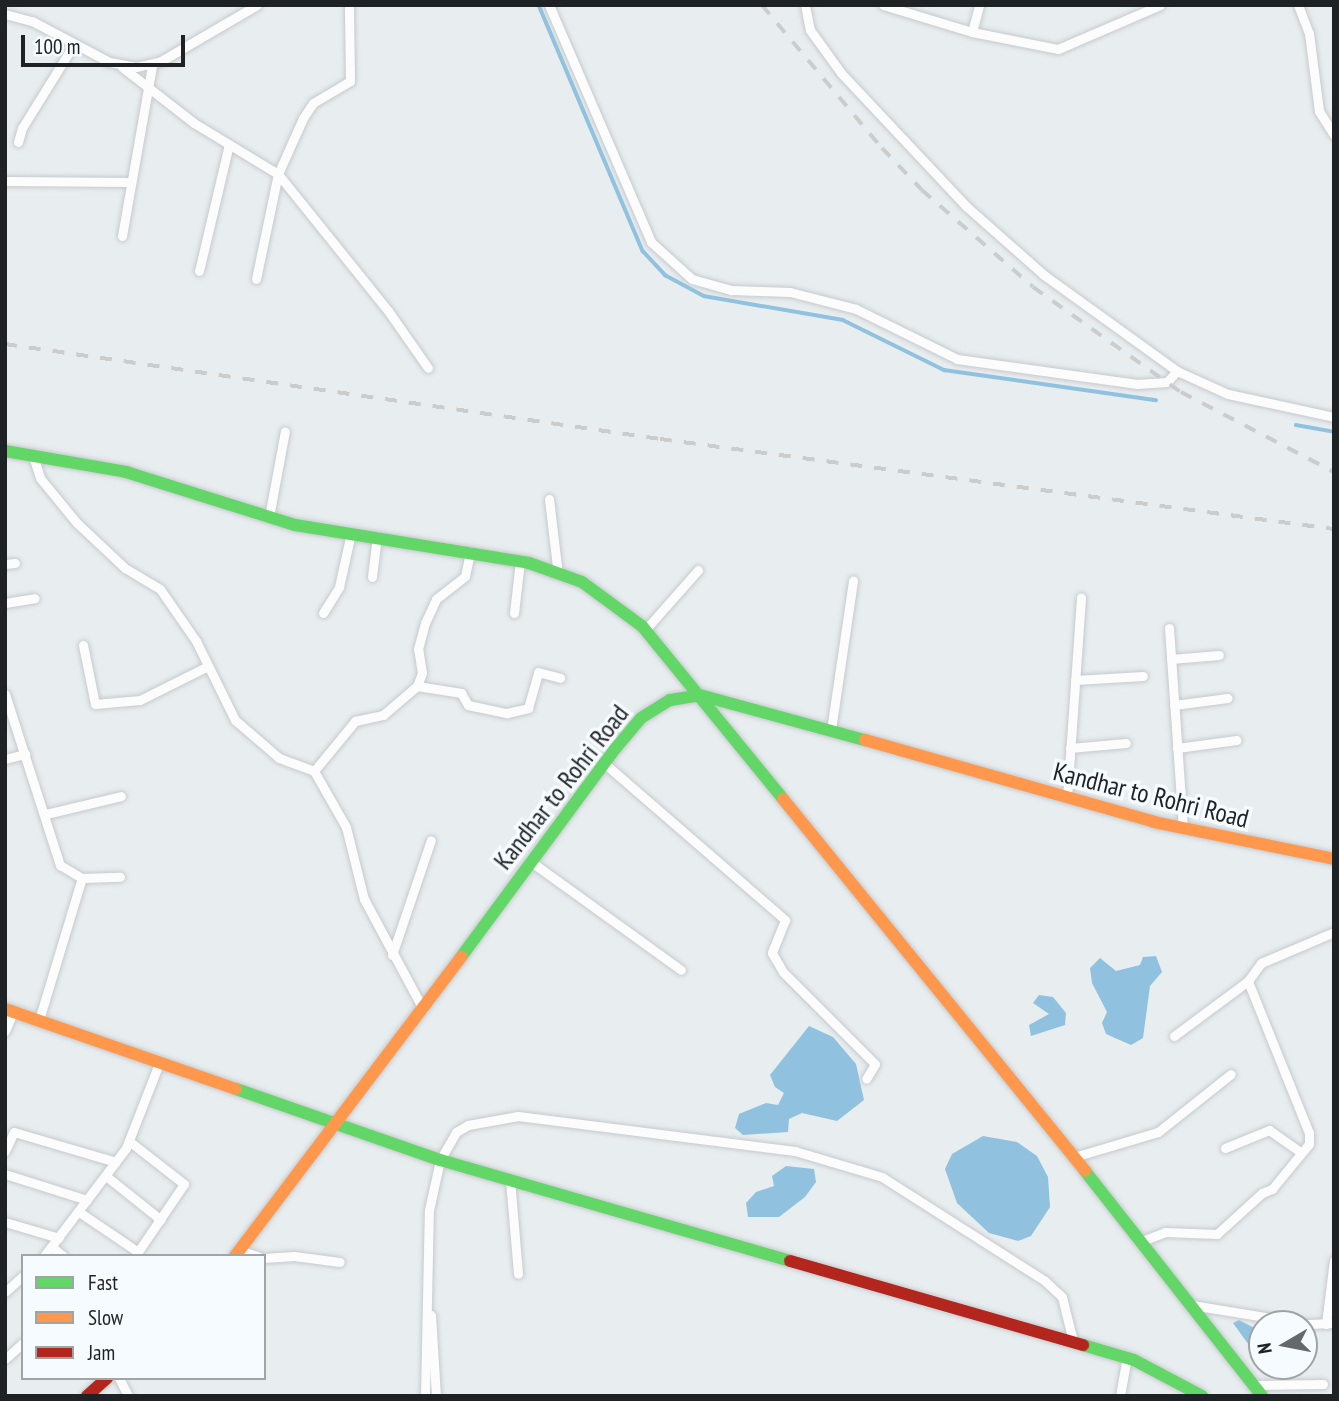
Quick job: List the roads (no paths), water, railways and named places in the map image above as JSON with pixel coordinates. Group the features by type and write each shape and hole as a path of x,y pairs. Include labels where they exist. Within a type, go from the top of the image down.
{"street":[{"path":"122,67 152,65 216,32 240,8 257,5"},
{"path":"256,279 278,174 313,103 350,80 349,5"},
{"path":"549,5 650,242 692,279 732,290 790,292 856,309 957,359 1137,384 1167,382 1177,371"},
{"path":"805,5 810,30 841,72 966,206 1044,275 1177,371 1228,394 1334,417"},
{"path":"883,5 972,32 1058,49 1160,5"},
{"path":"972,32 979,5"},
{"path":"1298,5 1309,33 1319,111 1334,135"},
{"path":"5,14 25,18 122,67 147,89 278,174 389,312 428,368"},
{"path":"18,142 22,128 74,44"},
{"path":"122,236 152,65"},
{"path":"199,271 229,144"},
{"path":"5,181 130,181"},
{"path":"269,517 285,431"},
{"path":"5,451 125,472 269,517 520,562 582,582 645,630 700,695 1142,1241 1262,1396"},
{"path":"33,456 40,478 77,523 125,568 160,589 208,666 235,720 279,758 314,771 346,827 364,900 424,1009"},
{"path":"550,499 558,573"},
{"path":"323,613 339,587 351,533"},
{"path":"372,577 377,536"},
{"path":"314,771 355,721 383,715 417,686 422,673 418,649 425,622 436,599 465,576 470,552"},
{"path":"514,613 520,562"},
{"path":"645,630 698,570"},
{"path":"831,730 853,581"},
{"path":"1067,798 1081,597"},
{"path":"5,603 35,598"},
{"path":"1168,628 1183,829"},
{"path":"83,645 95,704 140,700 208,666"},
{"path":"1171,659 1219,655"},
{"path":"417,686 461,693 468,705 507,713 528,708 538,672 560,678"},
{"path":"1075,680 1143,676"},
{"path":"5,694 61,865 82,878 120,877"},
{"name":"Kandhar to Rohri Road","path":"237,1253 336,1127 604,763 641,718 670,700 700,695 1183,829 1334,859"},
{"path":"1174,705 1228,698"},
{"path":"1177,748 1236,740"},
{"path":"1070,748 1126,743"},
{"path":"5,759 25,754"},
{"path":"604,763 785,920 772,953 783,972 875,1064 866,1079"},
{"path":"46,814 121,796"},
{"path":"392,955 431,840"},
{"path":"530,861 681,970"},
{"path":"39,1020 82,878"},
{"path":"1174,1036 1248,981 1261,964 1334,932"},
{"path":"1142,1241 1164,1232 1217,1234 1272,1189 1308,1144 1309,1133 1248,981"},
{"path":"5,1031 9,1010 161,1060 336,1127 440,1160 1073,1340 1127,1358 1202,1396"},
{"path":"46,1254 106,1176 129,1141 161,1060"},
{"path":"1074,1157 1158,1132 1231,1074"},
{"path":"436,1396 429,1306 429,1210 440,1160 456,1132 468,1125 518,1116 795,1151 839,1161 882,1177 1045,1281 1062,1297 1073,1340"},
{"path":"1225,1148 1269,1130 1301,1152"},
{"path":"5,1151 13,1132 116,1162"},
{"path":"79,1212 136,1254 161,1220 184,1184 129,1141"},
{"path":"5,1174 88,1200"},
{"path":"106,1176 161,1220"},
{"path":"510,1180 518,1274"},
{"path":"5,1222 59,1238"},
{"path":"51,1247 60,1254"},
{"path":"266,1258 294,1256 341,1262"},
{"path":"1192,1305 1330,1324 1334,1260"},
{"path":"5,1293 21,1278"},
{"path":"425,1396 424,1343 429,1306"},
{"path":"5,1359 21,1345"},
{"path":"1120,1396 1127,1358"},
{"path":"86,1396 105,1380"},
{"path":"120,1380 128,1396"},
{"path":"1254,1385 1323,1384"}],"water":[{"path":"1156,956 1162,972 1150,986 1143,1038 1131,1045 1106,1034 1102,1023 1107,1012 1092,983 1090,968 1100,958 1116,971 1140,965 1143,957"},
{"path":"1039,995 1053,997 1066,1013 1065,1025 1031,1036 1029,1025 1049,1014 1033,1003"},
{"path":"809,1026 833,1037 856,1064 864,1100 837,1121 802,1113 789,1119 788,1132 743,1135 735,1128 739,1114 766,1103 778,1105 784,1093 775,1087 770,1075"},
{"path":"983,1136 1017,1142 1037,1156 1048,1177 1050,1207 1031,1236 1018,1241 989,1233 957,1203 945,1169 952,1154"},
{"path":"786,1166 814,1169 816,1182 805,1197 779,1217 748,1217 746,1203 756,1192 774,1186 772,1176"},
{"path":"1239,1320 1248,1325 1248,1344 1233,1323"}],"waterway":[{"path":"539,5 643,251 665,275 704,296 843,320 944,370 1156,400"},
{"path":"1296,425 1334,432"}],"railway":[{"path":"762,5 882,148 922,190 1033,287 1181,392 1334,472"},
{"path":"5,344 660,439 1334,529"}]}
